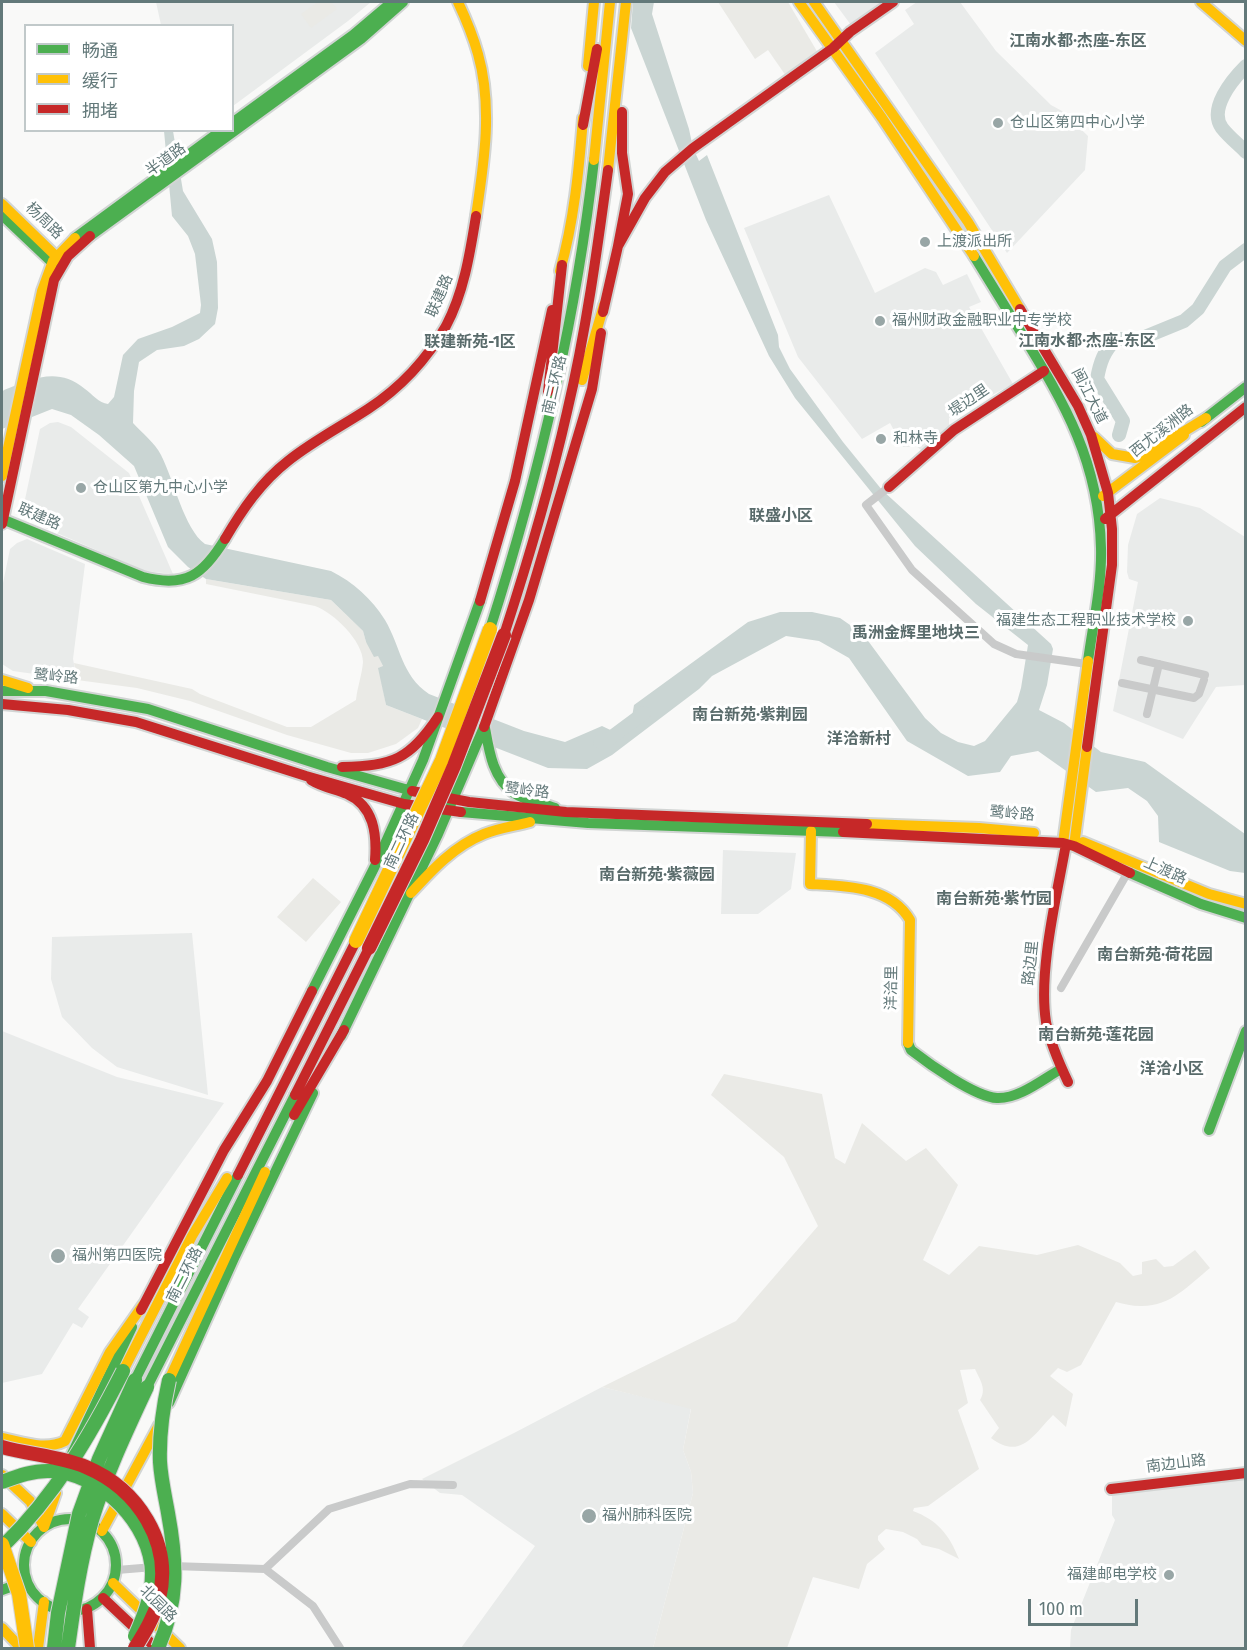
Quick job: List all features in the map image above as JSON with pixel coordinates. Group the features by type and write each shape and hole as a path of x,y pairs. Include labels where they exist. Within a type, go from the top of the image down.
{"main road":[{"path":"234,122 348,39 392,2"},
{"name":"半道路","path":"58,263 83,242 362,39 403,2"},
{"name":"联建路","path":"2,522 151,579 179,581 196,574 212,559 256,493 292,457 377,402 408,377 436,342 457,304 470,258 487,133 482,64 474,38 458,2"},
{"path":"44,1527 83,1427 143,1305 224,1150 267,1081 374,868 404,804 474,620 515,481 568,243 583,125 594,2"},
{"name":"闽江大道","path":"798,2 837,44 968,222 1061,376 1091,435 1113,545 1110,590 1082,736"},
{"name":"闽江大道","path":"814,2 837,44 963,238 1044,371 1079,437 1102,497"},
{"path":"618,246 645,198 665,172 687,153 893,2"},
{"path":"1201,2 1245,41"},
{"path":"583,125 597,50 609,4"},
{"name":"南二环路","path":"54,1648 58,1613 79,1514 99,1459 302,1080 442,760 490,628 517,547 540,460 568,335 585,240 609,4"},
{"path":"555,465 604,305 628,194 622,142 625,6"},
{"name":"南二环路","path":"68,1648 92,1520 141,1384 280,1091 422,840 450,777 504,635 555,465 583,338 599,243 625,6"},
{"name":"半道路","path":"19,422 46,292 58,263 88,228 219,132"},
{"name":"杨周路","path":"2,204 58,263"},
{"name":"杨周路","path":"2,215 58,263"},
{"path":"540,460 562,265"},
{"path":"102,1531 126,1483 154,1438 235,1256 411,892 485,728 529,600 592,388 604,305"},
{"name":"堤边里","path":"889,488 954,430 1044,371"},
{"name":"西尤溪洲路","path":"1102,497 1245,387"},
{"path":"1106,519 1245,407"},
{"path":"1091,435 1112,454 1135,458 1148,454 1206,418"},
{"path":"2,476 19,422"},
{"path":"2,522 19,422"},
{"name":"闽江大道","path":"1068,842 1082,736 1087,664 1106,519"},
{"path":"2,680 46,691"},
{"name":"鹭岭路","path":"2,691 46,691 148,709 327,767 410,789 451,805 540,820 1068,842"},
{"name":"鹭岭路","path":"2,704 84,712 136,722 306,776 404,804 979,828 1068,842"},
{"path":"2,712 19,705"},
{"path":"327,767 370,766 399,758 417,746 438,717"},
{"path":"485,728 490,755 497,774 514,793 566,812"},
{"path":"306,776 322,787 352,797 364,807 376,834 374,868"},
{"path":"411,892 441,861 466,842 497,830 540,820"},
{"name":"洋洽里","path":"812,831 810,884 882,895 900,905 908,914 910,920 907,1041 911,1050 980,1093 998,1098 1022,1090 1061,1069"},
{"name":"上渡路","path":"1068,842 1211,909 1245,918"},
{"name":"上渡路","path":"1068,842 1226,900 1245,904"},
{"name":"路边里","path":"1068,842 1051,930 1044,999 1048,1033 1068,1082"},
{"path":"103,1598 157,1648 171,1618 175,1594 176,1573 160,1465 160,1423 170,1380 184,1344 285,1131 344,1030"},
{"path":"1209,1130 1242,1052 1245,1031"},
{"path":"285,1131 302,1080"},
{"path":"27,1648 19,1594 2,1545 28,1522 54,1492 86,1444 192,1236 280,1091"},
{"path":"2,1438 47,1447 65,1441 110,1352 143,1305"},
{"path":"2,1447 19,1453 76,1464 95,1471 127,1495 146,1517 161,1553 164,1567 163,1584 153,1620 135,1648"},
{"path":"2,1482 26,1473 64,1472 91,1483 110,1495 136,1522 150,1549 153,1578 146,1611 129,1648"},
{"name":"南边山路","path":"1111,1489 1245,1473"},
{"path":"2,1475 30,1501 44,1527"},
{"path":"2,1514 31,1542"},
{"path":"75,1518 87,1521 102,1531 113,1551 115,1576 103,1598 87,1609 76,1612 51,1607 44,1602 27,1581 24,1571 31,1542 44,1527 54,1521 75,1518"},
{"path":"2,1561 25,1560"},
{"name":"北园路","path":"115,1576 180,1648"},
{"path":"2,1590 27,1581"},
{"path":"38,1648 44,1602"},
{"path":"87,1609 90,1648"},
{"path":"2,1628 21,1648"}],"street":[{"path":"889,488 866,505 904,560 921,579 994,644 1016,654 1087,664"},
{"path":"1122,683 1194,698 1199,694 1204,677 1141,660"},
{"path":"1147,714 1159,664"},
{"path":"1061,988 1128,872"},
{"path":"265,1569 329,1509 410,1484 453,1485"},
{"path":"115,1576 184,1566 265,1569 313,1606 340,1648"}],"shaded area":[{"path":"156,2 371,2 234,105 234,24 161,24"},
{"path":"318,2 331,2 337,9 311,28 301,14"},
{"path":"633,2 654,2 652,14 693,148 699,161 707,155 778,335 779,347 790,369 843,442 882,490 1051,644 1053,649 1047,685 1039,710 1064,723 1101,752 1145,762 1245,834 1245,873 1230,871 1159,842 1158,816 1147,801 1128,788 1096,792 1038,751 1011,756 1000,772 968,776 907,741 849,658 819,641 786,636 712,676 699,689 612,755 587,769 548,768 386,705 378,668 383,666 378,656 374,657 363,631 331,600 206,579 188,567 168,547 134,466 99,435 71,415 52,409 2,429 2,392 4,390 35,379 55,376 75,382 108,404 114,397 123,355 138,339 172,327 200,313 195,254 188,236 172,216 164,132 173,132 183,191 212,239 217,262 218,308 215,324 199,339 184,346 157,350 139,362 134,391 133,423 158,451 166,465 185,516 205,544 331,571 339,575 361,592 380,612 407,669 429,694 524,731 565,742 602,726 621,735 630,729 634,705 748,622 780,612 812,612 840,618 863,634 925,718 941,733 958,742 974,746 985,741 1017,702 1028,645 976,604 915,546 795,398 769,356 706,220 631,28"},
{"path":"718,2 788,2 818,53 786,76 768,50 755,59"},
{"path":"834,2 883,2 851,25"},
{"name":"仓山区第四中心小学","path":"917,2 960,2 996,51 1051,105 1062,111 1088,136 1085,170 1007,253 875,53 914,24 905,10"},
{"name":"福州财政金融职业中专学校","path":"829,195 875,293 925,268 936,272 943,285 967,274 981,302 969,307 1013,384 949,418 949,427 921,450 914,444 910,447 903,447 890,423 862,439 798,357 744,228"},
{"name":"仓山区第九中心小学","path":"58,422 71,427 129,473 173,574 145,571 36,524 27,517 24,504 40,429 50,423"},
{"name":"福建生态工程职业技术学校","path":"1160,498 1200,508 1245,537 1245,685 1216,687 1183,739 1113,711 1138,582 1129,579 1127,572 1128,545 1137,514"},
{"path":"27,539 85,564 73,659 77,680 13,671 2,664 2,588 10,549"},
{"path":"206,579 331,600 363,631 366,642 378,655 383,666 379,668 386,705 422,719 418,728 396,744 368,753 351,753 287,735 190,701 137,688 77,680 74,663 192,689 287,727 311,727 356,700 363,662 362,654 353,637 339,621 315,606 206,584"},
{"path":"723,850 796,853 791,889 758,914 721,914"},
{"path":"313,878 341,902 306,942 277,917"},
{"path":"192,933 208,1095 117,1067 92,1048 62,1017 51,979 52,937"},
{"name":"福州第四医院","path":"2,1031 117,1077 224,1103 78,1309 89,1317 82,1328 73,1323 42,1374 2,1383"},
{"path":"724,1074 822,1094 835,1158 845,1164 862,1123 906,1161 926,1148 958,1185 923,1260 949,1275 979,1246 1037,1255 1078,1245 1120,1263 1133,1276 1142,1274 1142,1262 1156,1259 1164,1267 1173,1266 1195,1250 1210,1268 1178,1294 1160,1303 1140,1306 1116,1302 1081,1365 1067,1372 1058,1368 1050,1376 1073,1394 1066,1427 1053,1415 1033,1437 1019,1446 1011,1447 1001,1444 991,1438 999,1428 980,1400 983,1388 975,1369 960,1370 968,1403 958,1410 979,1469 928,1506 914,1508 913,1511 929,1519 941,1529 951,1542 959,1559 939,1549 922,1545 917,1539 903,1532 886,1529 878,1536 878,1540 885,1549 867,1564 859,1589 813,1577 787,1648 653,1648 693,1493 691,1472 683,1450 691,1409 602,1387 736,1321 818,1226 784,1157 711,1095"},
{"name":"福州肺科医院","path":"602,1387 691,1408 683,1450 691,1472 693,1493 653,1648 461,1648 535,1546 462,1495 440,1493 422,1479"},
{"name":"福建邮电学校","path":"1245,1477 1245,1648 1070,1648 1071,1630 1115,1520 1112,1515 1112,1493"}],"waterway":[{"path":"1246,66 1224,95 1218,112 1218,120 1222,128 1246,152"},
{"path":"1119,435 1123,421 1097,379 1101,362 1108,348 1116,339 1140,339 1184,321 1198,309 1225,266 1246,250"},
{"path":"600,742 609,739 644,713"}],"traffic: fast":[{"path":"234,122 353,35 392,2"},
{"path":"234,131 361,39 403,2"},
{"path":"75,238 219,132"},
{"path":"90,236 233,132"},
{"path":"490,629 524,514 554,397 577,279 594,160"},
{"path":"2,215 56,266"},
{"path":"974,256 1038,360 1065,410 1077,435 1094,488 1099,517 1101,562 1088,661"},
{"path":"1201,422 1246,387"},
{"path":"2,519 143,577 158,580 171,581 192,576 209,562 225,539"},
{"path":"312,991 374,868 423,760 480,601"},
{"path":"2,691 46,691 148,709 327,767 412,791"},
{"path":"341,1036 438,834 484,727"},
{"path":"485,728 493,764 507,787 524,798 555,808"},
{"path":"461,812 588,823 843,832"},
{"path":"1130,873 1201,904 1246,918"},
{"path":"1209,1130 1246,1031"},
{"path":"908,1043 911,1050 953,1079 977,1092 997,1098 1022,1092 1061,1069"},
{"path":"169,1403 235,1256 313,1093"},
{"path":"147,1387 295,1095"},
{"path":"135,1380 238,1175"},
{"path":"72,1454 132,1327"},
{"path":"2,1547 55,1486 98,1419 123,1371"},
{"path":"54,1648 58,1613 79,1514 99,1459 135,1380"},
{"path":"158,1648 170,1614 174,1581 173,1548 160,1462 162,1421 169,1380"},
{"path":"68,1648 75,1600 92,1520 110,1469 147,1387"},
{"path":"2,1482 38,1471 70,1474 88,1481 105,1492 133,1520 150,1556 152,1574 147,1606 135,1636"},
{"path":"70,1519 88,1523 102,1533 112,1547 116,1565 112,1583 102,1597 88,1607 70,1611 52,1607 38,1597 28,1583 24,1565 28,1547 38,1533 52,1523 70,1519"},
{"path":"2,1590 21,1583"}],"traffic: slow":[{"path":"458,2 476,47 485,94 486,135 476,216"},
{"path":"588,66 594,2"},
{"path":"594,160 610,2"},
{"path":"608,170 626,2"},
{"path":"799,2 882,118 974,256"},
{"path":"814,2 968,222 1020,309"},
{"path":"1201,2 1246,41"},
{"path":"560,271 575,195 583,118"},
{"path":"2,204 61,261"},
{"path":"2,476 42,291 53,261 75,238"},
{"path":"582,380 604,305"},
{"path":"1094,437 1112,454 1135,458 1147,454 1206,418"},
{"path":"1103,496 1184,435"},
{"path":"356,941 442,760 490,629"},
{"path":"1063,843 1088,661"},
{"path":"2,680 28,688"},
{"path":"1074,846 1087,747"},
{"path":"411,893 435,867 473,839 490,832 530,822"},
{"path":"867,824 979,828 1034,833"},
{"path":"811,831 810,884 852,887 879,894 891,900 910,920 908,1043"},
{"path":"1083,842 1209,894 1246,904"},
{"path":"169,1380 265,1172"},
{"path":"123,1371 192,1236 227,1178"},
{"path":"2,1438 42,1446 65,1441 110,1352 143,1305"},
{"path":"102,1531 159,1425"},
{"path":"2,1475 30,1501 44,1527"},
{"path":"44,1527 56,1493"},
{"path":"2,1514 31,1542"},
{"path":"2,1544 19,1594 27,1648"},
{"path":"113,1583 180,1648"},
{"path":"38,1648 44,1602"},
{"path":"2,1628 21,1648"}],"traffic: jam":[{"path":"603,312 618,246 645,198 665,172 693,148 893,2"},
{"path":"583,125 597,49"},
{"path":"618,246 628,194 622,153 622,112"},
{"path":"504,635 546,496 574,382 608,170"},
{"path":"225,539 253,497 278,469 307,447 380,401 412,372 430,350 446,326 462,286 476,216"},
{"path":"2,524 54,280 68,256 90,236"},
{"path":"548,392 562,265"},
{"path":"1020,309 1078,406 1091,435 1108,493 1112,529 1112,565 1087,747"},
{"path":"480,601 515,481 552,310"},
{"path":"484,727 529,600 592,389 601,333"},
{"path":"889,487 954,430 1044,371"},
{"path":"1105,519 1246,407"},
{"path":"369,948 422,840 454,766 504,635"},
{"path":"2,704 68,710 136,722 306,776 404,804 461,812"},
{"path":"342,767 375,765 399,757 418,742 438,717"},
{"path":"311,780 347,794 363,806 372,822 375,860"},
{"path":"412,791 469,802 566,812 867,824"},
{"path":"843,832 1063,843 1130,873"},
{"path":"1066,844 1046,957 1044,1002 1050,1038 1068,1082"},
{"path":"238,1175 356,941"},
{"path":"295,1095 369,948"},
{"path":"141,1310 224,1150 267,1081 312,991"},
{"path":"294,1115 344,1030"},
{"path":"2,1447 66,1460 86,1467 121,1489 136,1504 147,1520 156,1538 161,1558 162,1578 155,1612 135,1648"},
{"path":"1111,1489 1246,1473"},
{"path":"103,1598 156,1648"},
{"path":"87,1609 90,1648"}],"place":[{"name":"仓山区第四中心小学","path":"998,123"},
{"name":"上渡派出所","path":"925,242"},
{"name":"福州财政金融职业中专学校","path":"880,321"},
{"name":"和林寺","path":"881,439"},
{"name":"仓山区第九中心小学","path":"81,488"},
{"name":"福建生态工程职业技术学校","path":"1188,621"},
{"name":"福州第四医院","path":"58,1256"},
{"name":"福州肺科医院","path":"589,1516"},
{"name":"福建邮电学校","path":"1169,1575"}],"district":[{"name":"江南水都·杰座-东区","path":"1078,42"},
{"name":"江南水都·杰座-东区","path":"1087,342"},
{"name":"联建新苑-1区","path":"470,343"},
{"name":"联盛小区","path":"781,517"},
{"name":"禹洲金辉里地块三","path":"916,634"},
{"name":"南台新苑·紫荆园","path":"750,716"},
{"name":"洋洽新村","path":"859,740"},
{"name":"南台新苑·紫薇园","path":"657,876"},
{"name":"南台新苑·紫竹园","path":"994,900"},
{"name":"南台新苑·荷花园","path":"1155,956"},
{"name":"南台新苑·莲花园","path":"1096,1036"},
{"name":"洋洽小区","path":"1172,1070"}]}
